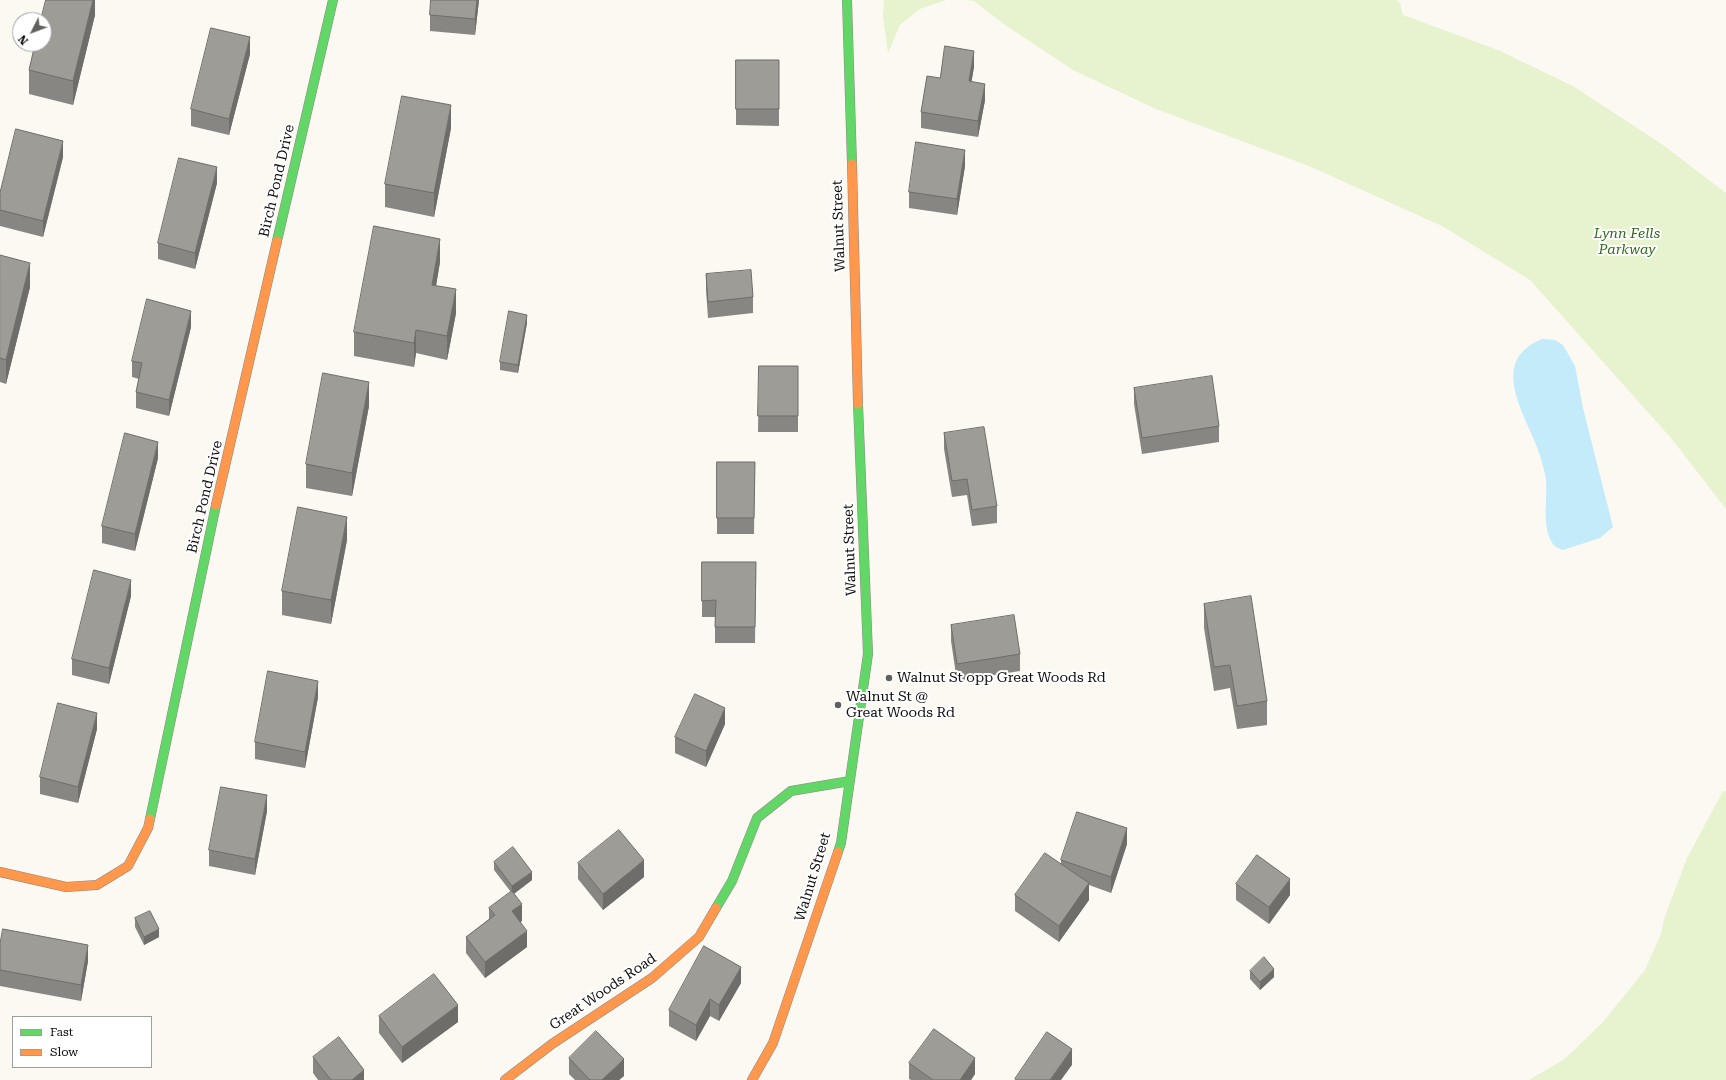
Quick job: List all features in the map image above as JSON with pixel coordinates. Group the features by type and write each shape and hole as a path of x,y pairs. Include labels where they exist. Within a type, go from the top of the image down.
{"street":[{"name":"Birch Pond Drive","path":"0,872 66,887 97,884 128,866 148,828 217,501 333,0"},
{"name":"Walnut Street","path":"752,1080 773,1043 841,843 868,654 857,365 847,0"},
{"name":"Great Woods Road","path":"505,1080 552,1044 652,978 699,937 732,881 757,818 791,791 850,781"}],"green space":[{"path":"884,0 946,0 920,9 900,25 888,53 883,16"},
{"name":"Lynn Fells Parkway","path":"965,0 1397,0 1400,3 1403,15 1498,50 1573,86 1663,145 1726,193 1726,509 1671,438 1530,280 1442,226 1309,166 1156,109 1073,70 1005,25 974,1"},
{"path":"1723,791 1726,791 1726,1080 1529,1080 1563,1060 1574,1050 1603,1022 1645,970 1661,934 1664,919 1687,858"}],"water":[{"path":"1542,339 1555,340 1563,345 1575,366 1583,408 1613,527 1600,538 1563,550 1557,548 1549,537 1546,521 1545,475 1538,450 1517,396 1513,379 1515,364 1524,350"}],"building":[{"path":"46,0 93,0 73,81 29,70 33,52 52,52 52,12 43,12"},
{"path":"431,0 477,0 475,19 430,15"},
{"path":"211,28 250,37 229,119 191,109"},
{"path":"945,46 974,51 969,81 985,84 978,121 921,112 927,76 940,78"},
{"path":"736,60 779,60 779,109 736,109"},
{"path":"402,96 451,105 434,193 385,184"},
{"path":"16,129 63,141 43,221 0,210 0,193"},
{"path":"916,142 965,150 957,199 909,192"},
{"path":"179,158 217,167 195,253 158,243"},
{"path":"374,226 440,239 432,285 456,289 447,336 416,330 414,343 354,332"},
{"path":"0,255 30,263 6,360 0,358"},
{"path":"751,270 753,297 708,302 706,274"},
{"path":"147,299 191,311 169,400 136,392 142,363 132,361"},
{"path":"509,311 527,315 518,365 500,362"},
{"path":"759,366 798,366 798,416 758,416"},
{"path":"323,373 369,382 352,473 306,464"},
{"path":"1212,376 1219,426 1142,438 1134,388"},
{"path":"984,427 997,506 972,510 967,479 952,481 944,433"},
{"path":"125,433 158,442 135,534 102,526"},
{"path":"717,462 755,462 754,518 717,518"},
{"path":"298,507 347,517 331,600 282,591"},
{"path":"702,562 756,562 755,627 715,627 716,600 702,601"},
{"path":"94,570 131,580 109,668 72,659"},
{"path":"1251,596 1267,701 1237,706 1230,665 1214,667 1204,604"},
{"path":"1014,615 1020,654 957,664 951,625"},
{"path":"268,671 318,681 305,752 255,742"},
{"path":"695,694 725,708 706,751 675,737"},
{"path":"58,703 97,713 78,787 40,777"},
{"path":"221,787 267,795 255,859 209,850"},
{"path":"1077,812 1127,828 1111,877 1061,860"},
{"path":"619,830 644,860 603,894 578,863"},
{"path":"513,847 532,872 512,886 494,862"},
{"path":"1045,853 1089,883 1059,926 1015,895"},
{"path":"1257,855 1290,879 1269,907 1236,884"},
{"path":"512,891 522,904 512,911 527,931 485,962 466,937 495,915 489,908"},
{"path":"150,911 159,929 144,937 135,918"},
{"path":"3,929 88,945 81,985 0,970 0,944"},
{"path":"704,946 741,967 719,1005 710,999 696,1025 669,1010"},
{"path":"1264,957 1274,969 1260,982 1250,971"},
{"path":"434,974 458,1005 402,1047 379,1016"},
{"path":"934,1029 975,1058 960,1080 933,1080 909,1063"},
{"path":"596,1031 624,1059 602,1080 590,1080 569,1058"},
{"path":"1047,1032 1072,1049 1050,1080 1016,1080 1015,1079"},
{"path":"339,1037 364,1070 352,1080 331,1080 313,1057"}],"traffic: fast":[{"path":"277,241 333,0"},
{"path":"847,0 852,164"},
{"path":"838,852 841,843 868,654 858,404"},
{"path":"150,819 216,505"},
{"path":"716,908 732,881 757,818 791,791 850,781"}],"traffic: slow":[{"path":"852,164 858,404"},
{"path":"216,505 277,241"},
{"path":"0,872 66,887 97,885 128,866 148,828 150,819"},
{"path":"752,1080 773,1043 838,852"},
{"path":"505,1080 552,1044 652,978 699,937 716,908"}],"place":[{"name":"Walnut St opp Great Woods Rd","path":"889,678"},
{"name":"Walnut St @ Great Woods Rd","path":"838,705"}]}
